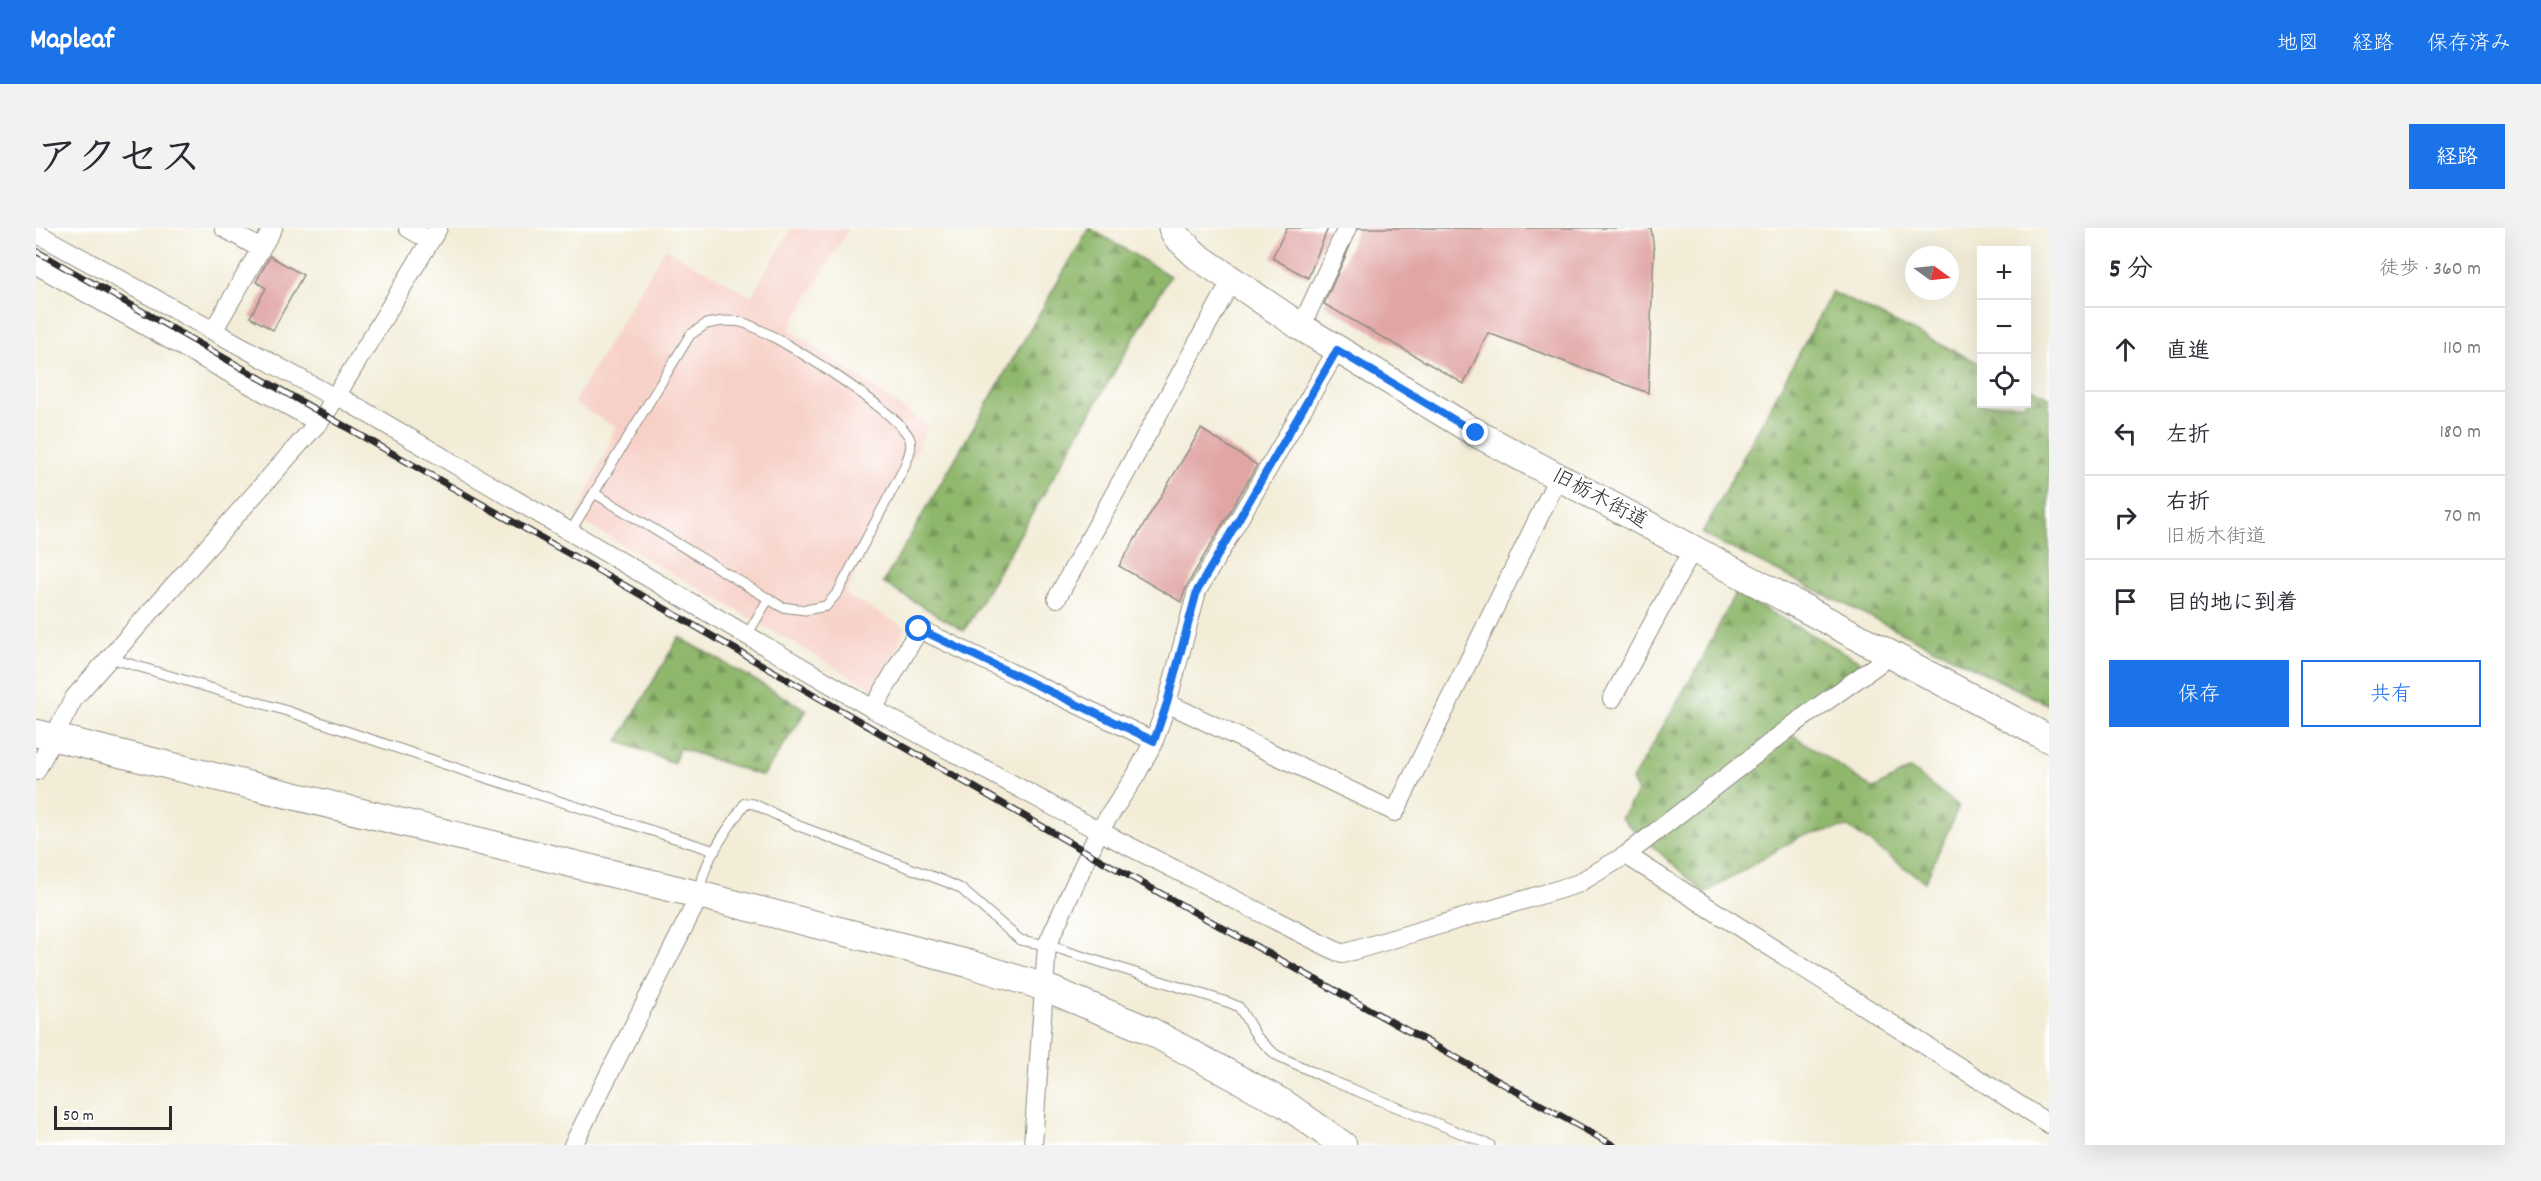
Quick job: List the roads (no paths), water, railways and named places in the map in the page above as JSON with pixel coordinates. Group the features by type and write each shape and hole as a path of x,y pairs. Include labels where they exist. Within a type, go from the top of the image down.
{"street":[{"path":"224,228 261,249"},
{"path":"213,331 273,228"},
{"path":"36,771 44,734 319,423 434,234 408,228"},
{"name":"旧栃木街道","path":"1172,228 1184,245 1337,350 1560,479 2049,739"},
{"path":"1301,327 1347,228"},
{"path":"36,233 336,397 873,709 1099,831 1342,954 1577,884 1626,855 1801,719 1891,656"},
{"path":"36,265 319,423"},
{"path":"1057,598 1232,280"},
{"path":"1034,1145 1047,945 1099,831 1136,775 1154,741 1167,703 1197,591 1337,350"},
{"path":"1167,703 1395,812 1553,488 1560,479"},
{"path":"1612,699 1692,550"},
{"path":"873,709 919,629 1154,741"},
{"path":"44,734 700,895 970,964 1044,987 1150,1031 1219,1067 1285,1104 1343,1145"},
{"path":"1626,855 2049,1124"},
{"path":"573,1145 700,895"}],"lane":[{"path":"570,532 690,335 706,324 723,321 741,322 790,347 834,374 899,424 910,439 910,451 838,592 826,606 805,610 782,607 594,494"},
{"path":"747,635 768,598"},
{"path":"110,658 287,711 476,775 714,851"},
{"path":"700,895 702,877 714,851 745,803 754,804 799,826 960,888 1020,940 1047,945 1239,1007 1257,1037 1276,1055 1330,1080 1490,1145"}],"railway":[{"path":"36,251 596,569 1088,853 1613,1145"}]}
